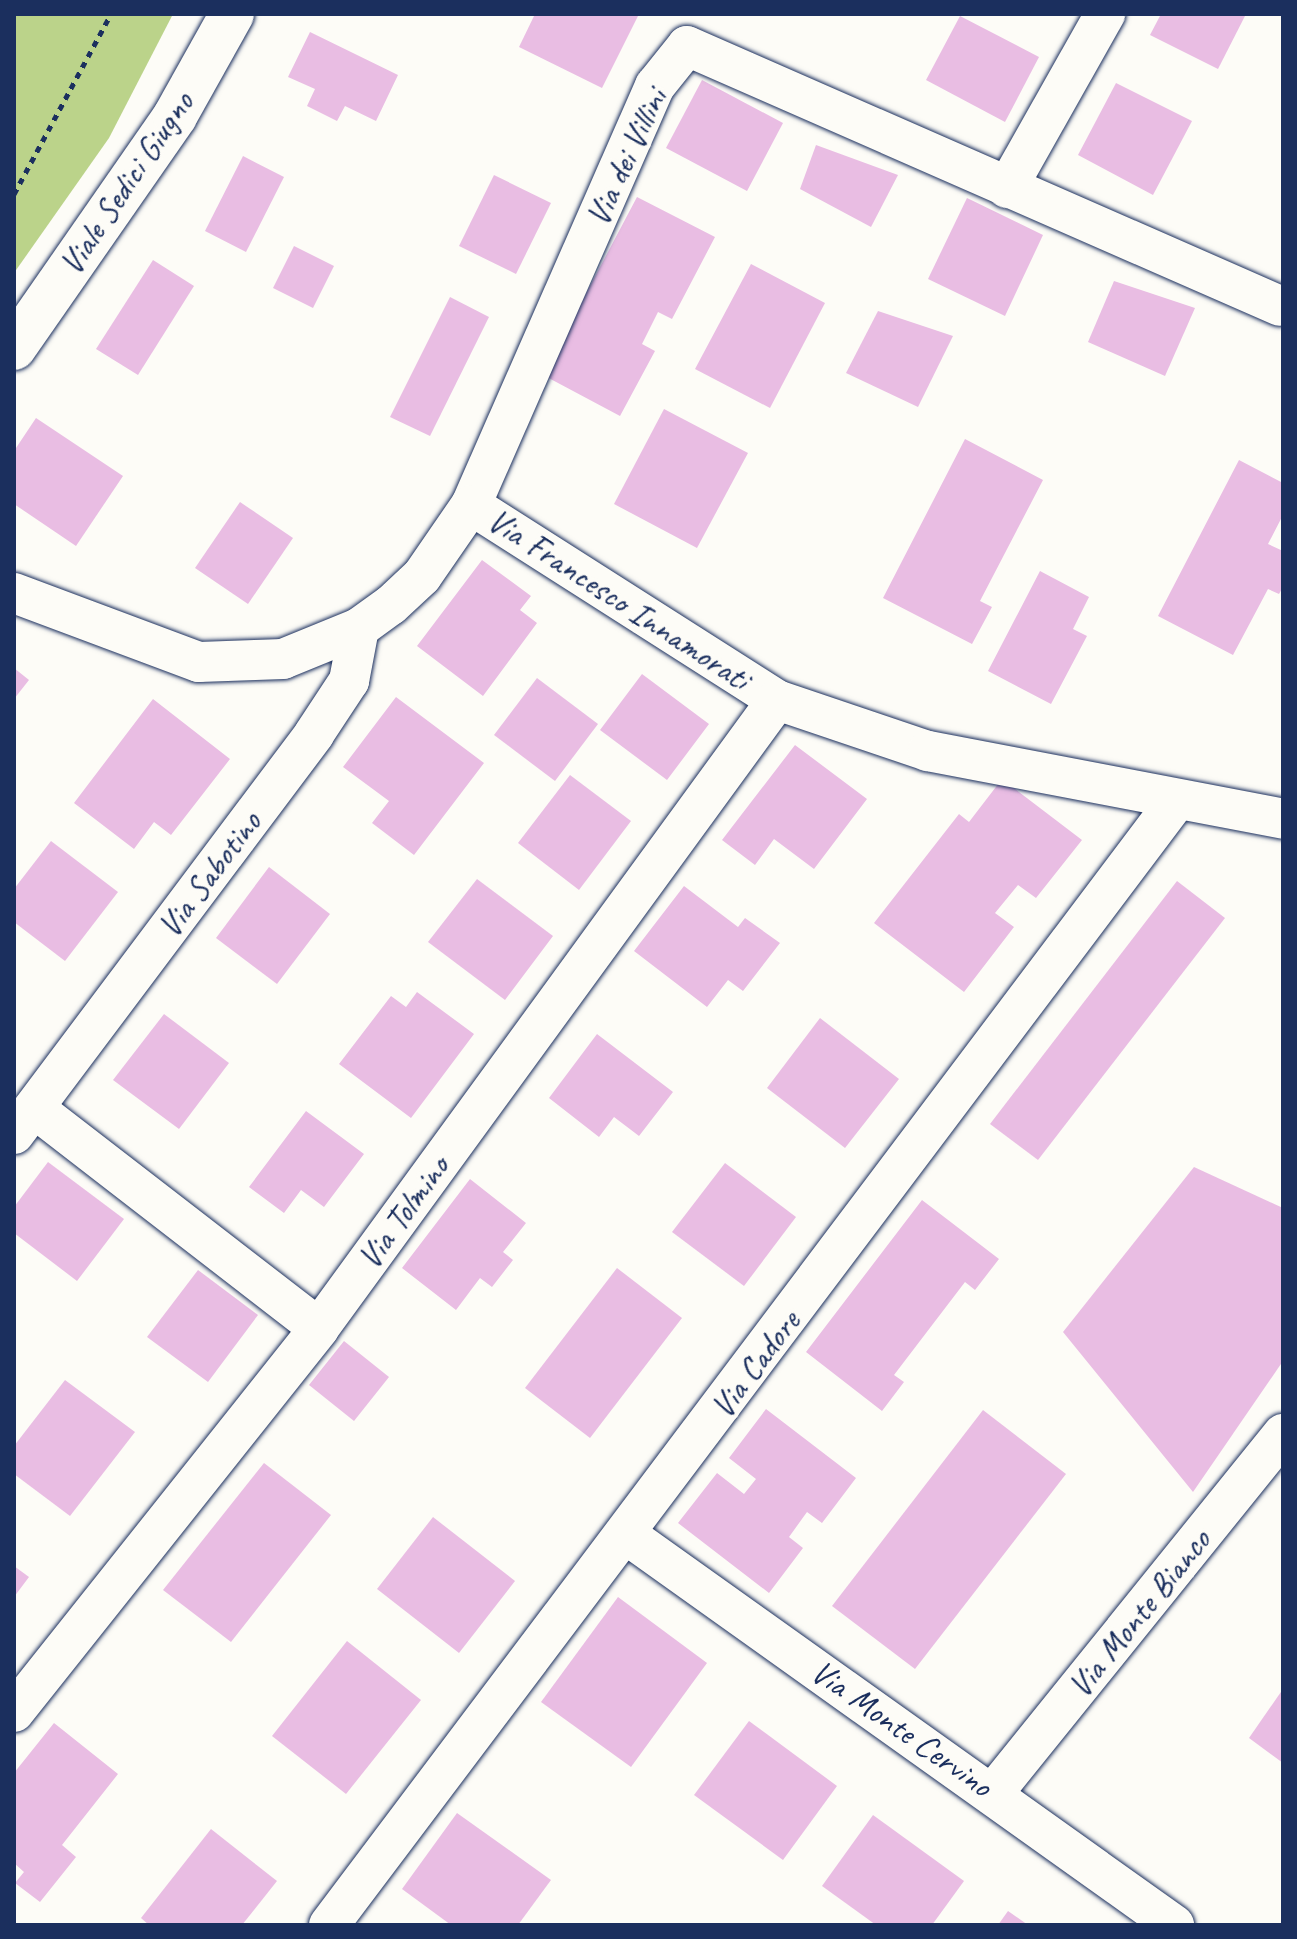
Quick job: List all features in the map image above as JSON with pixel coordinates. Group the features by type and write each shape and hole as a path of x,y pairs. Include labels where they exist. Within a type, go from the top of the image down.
{"main road":[{"name":"Viale Sedici Giugno","path":"14,348 175,116 232,14"}],"street":[{"path":"1007,188 1105,14"},
{"name":"Via dei Villini","path":"471,505 655,86 687,46 1280,306"},
{"name":"Via Francesco Innamorati","path":"14,593 199,662 283,659 359,628 422,576 471,505 777,700 928,751 1176,801 1283,819"},
{"name":"Via Sabotino","path":"319,1328 24,1121 323,721 349,681 359,628"},
{"name":"Via Tolmino","path":"14,1712 319,1328 777,700"},
{"name":"Via Cadore","path":"329,1925 627,1535 1176,801"},
{"name":"Via Monte Bianco","path":"994,1792 1283,1434"},
{"name":"Via Monte Cervino","path":"627,1535 994,1792 1174,1925"}],"path":[{"path":"14,194 111,14"}],"green space":[{"path":"14,14 173,14 109,138 14,273"}],"building":[{"path":"535,14 639,14 602,88 519,47"},
{"path":"1161,14 1246,14 1218,69 1150,35"},
{"path":"960,16 1039,57 1005,122 926,80"},
{"path":"310,32 398,75 376,121 345,106 337,121 307,106 315,89 288,77"},
{"path":"702,80 783,123 747,191 666,148"},
{"path":"1116,83 1192,121 1153,195 1078,155"},
{"path":"816,145 898,175 871,227 800,189"},
{"path":"243,156 284,177 246,252 205,231"},
{"path":"494,175 551,203 516,274 459,246"},
{"path":"637,197 715,237 672,319 658,312 642,344 655,351 620,416 543,375"},
{"path":"967,198 1043,235 1005,316 928,279"},
{"path":"294,246 334,266 313,308 273,288"},
{"path":"153,260 194,286 138,375 96,349"},
{"path":"751,264 825,303 770,408 695,369"},
{"path":"1114,281 1195,308 1165,376 1088,342"},
{"path":"450,297 489,317 430,436 390,417"},
{"path":"878,311 953,336 918,407 846,373"},
{"path":"664,409 748,453 697,548 614,504"},
{"path":"36,418 123,476 76,546 14,504 14,451"},
{"path":"965,439 1043,480 980,601 992,607 972,644 883,598"},
{"path":"1239,460 1283,483 1283,515 1268,544 1283,551 1283,587 1279,594 1268,589 1233,655 1158,616"},
{"path":"240,502 293,538 248,604 195,568"},
{"path":"482,560 531,596 520,610 537,623 483,696 417,646"},
{"path":"1040,571 1089,597 1073,629 1087,636 1051,704 988,671"},
{"path":"14,668 29,680 14,699"},
{"path":"642,674 709,724 667,780 600,730"},
{"path":"537,678 598,724 555,781 494,735"},
{"path":"396,697 484,763 414,855 372,823 389,801 343,767"},
{"path":"153,699 230,759 171,835 154,822 134,849 74,803"},
{"path":"795,745 867,799 814,869 774,839 755,865 722,840"},
{"path":"570,775 631,821 579,890 518,843"},
{"path":"1002,779 1082,840 1036,898 1018,885 995,913 1014,927 964,992 874,923 959,814 969,822"},
{"path":"51,841 118,892 65,961 14,922 14,889"},
{"path":"269,867 330,914 277,984 216,938"},
{"path":"477,879 553,936 505,1000 428,942"},
{"path":"1177,881 1225,918 1038,1160 990,1124"},
{"path":"684,886 738,927 745,918 780,943 743,991 728,980 707,1007 634,951"},
{"path":"417,992 474,1034 411,1118 339,1064 391,996 406,1007"},
{"path":"164,1014 229,1063 179,1129 113,1080"},
{"path":"820,1018 899,1079 845,1148 767,1088"},
{"path":"597,1034 673,1092 639,1136 614,1117 599,1137 549,1098"},
{"path":"306,1111 364,1154 324,1207 301,1190 284,1213 249,1187"},
{"path":"48,1162 124,1219 77,1281 14,1233 14,1207"},
{"path":"725,1163 796,1217 744,1286 672,1232"},
{"path":"1194,1167 1283,1208 1283,1361 1193,1492 1063,1332"},
{"path":"470,1179 526,1223 503,1252 513,1260 492,1287 480,1278 456,1310 402,1268"},
{"path":"922,1200 999,1259 975,1290 965,1282 894,1375 904,1382 882,1411 806,1352"},
{"path":"617,1268 682,1318 590,1438 525,1388"},
{"path":"198,1270 258,1315 208,1382 147,1337"},
{"path":"344,1341 389,1377 354,1421 309,1385"},
{"path":"65,1380 135,1432 70,1516 14,1474 14,1446"},
{"path":"766,1409 856,1478 822,1523 807,1512 789,1537 803,1548 769,1593 678,1523 717,1473 744,1494 756,1479 729,1458"},
{"path":"983,1410 1066,1474 915,1669 832,1606"},
{"path":"264,1463 331,1515 231,1642 163,1590"},
{"path":"433,1517 515,1581 459,1653 377,1589"},
{"path":"14,1566 29,1577 14,1597"},
{"path":"618,1597 707,1663 631,1767 541,1702"},
{"path":"347,1641 421,1700 346,1794 272,1736"},
{"path":"1283,1689 1283,1763 1249,1738"},
{"path":"749,1721 837,1786 783,1860 694,1795"},
{"path":"54,1723 118,1774 62,1845 76,1857 40,1902 15,1883 24,1872 14,1863 14,1773"},
{"path":"457,1813 551,1880 518,1925 451,1925 402,1889"},
{"path":"873,1815 964,1881 932,1925 876,1925 822,1886"},
{"path":"211,1829 277,1881 242,1925 149,1925 141,1918"},
{"path":"1008,1911 1028,1925 998,1925"}]}
